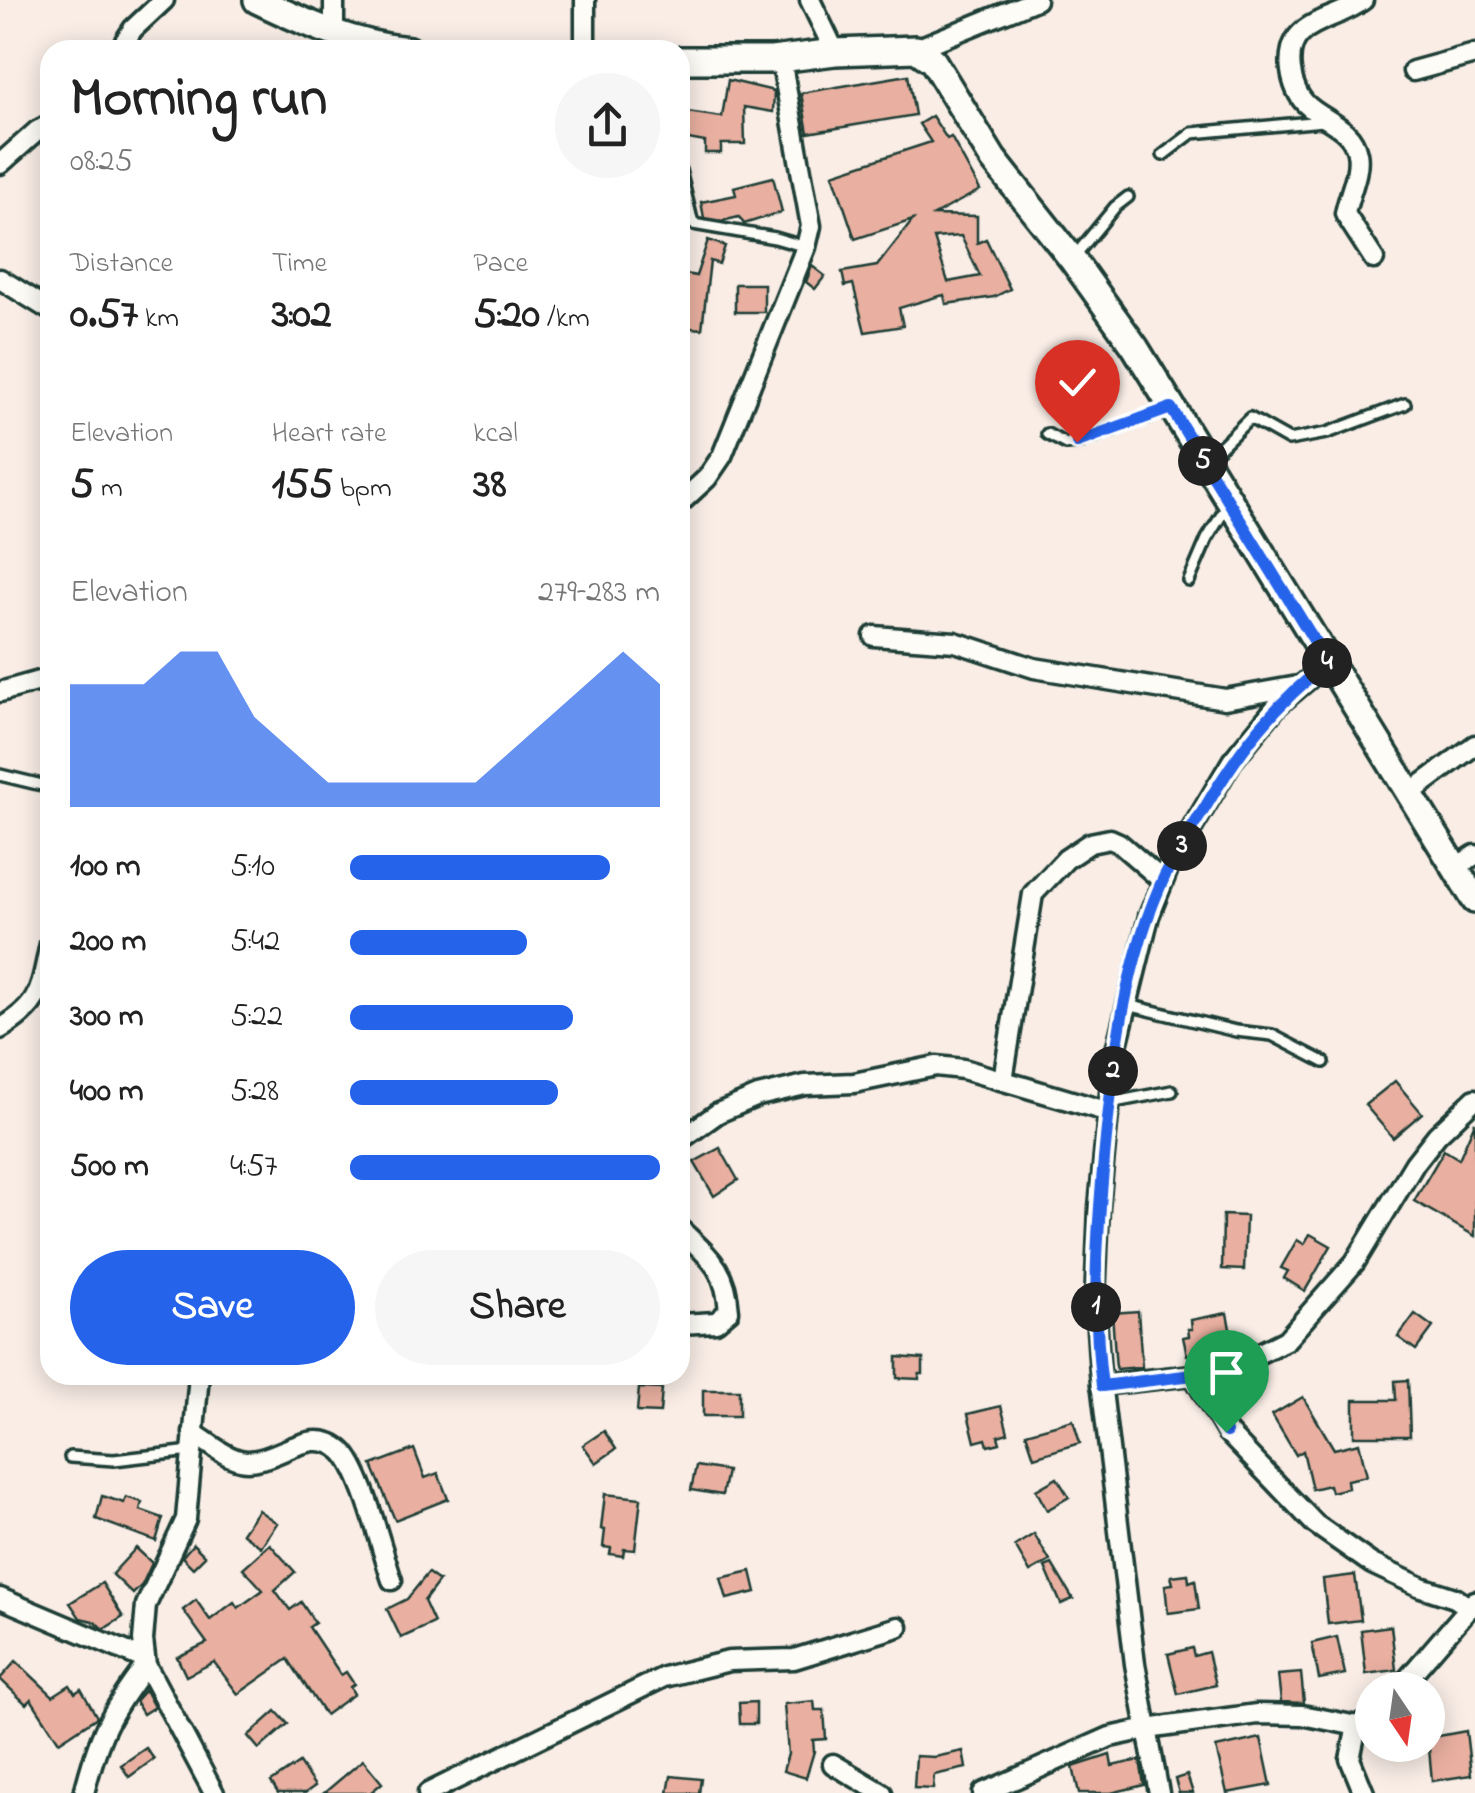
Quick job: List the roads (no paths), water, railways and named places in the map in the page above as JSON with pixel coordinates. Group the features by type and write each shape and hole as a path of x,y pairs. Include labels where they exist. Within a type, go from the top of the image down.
{"main road":[{"path":"257,0 347,40"},
{"path":"690,60 781,59 916,49 933,61 993,159 1135,347 1410,794 1465,862 1475,900"}],"street":[{"path":"125,40 132,28 164,0"},
{"path":"334,0 349,40"},
{"path":"585,0 585,40"},
{"path":"810,0 836,52"},
{"path":"916,49 1036,0"},
{"path":"1363,0 1314,24 1294,42 1290,58 1296,89 1306,104 1349,135 1357,151 1358,168 1345,214 1374,259"},
{"path":"1413,71 1475,54"},
{"path":"690,493 707,478 722,456 806,248 811,226 781,59"},
{"path":"0,164 40,131"},
{"path":"0,279 40,304"},
{"path":"874,636 955,642 1048,671 1224,699 1298,686"},
{"path":"1160,1793 1134,1664 1095,1301 1109,1107 1125,1004 1149,916 1163,881 1232,761 1298,686 1328,663"},
{"path":"0,692 40,681"},
{"path":"1410,794 1475,745"},
{"path":"1003,1080 1033,894 1066,859 1100,839 1119,843 1163,881"},
{"path":"0,1029 26,1014 40,988"},
{"path":"690,1133 718,1113 758,1096 805,1086 854,1083 936,1066 963,1068 1109,1107"},
{"path":"1102,1386 1193,1375 1246,1360 1286,1340 1356,1262 1415,1163 1437,1135 1475,1099"},
{"path":"690,1238 727,1282 729,1312 716,1322 690,1323"},
{"path":"1193,1375 1226,1432 1314,1524 1372,1564 1420,1587 1472,1604 1413,1672"},
{"path":"198,1385 186,1519 146,1606 145,1662 214,1793"},
{"path":"192,1442 239,1460 260,1460 310,1441 330,1444 342,1451 356,1472 392,1580"},
{"path":"0,1598 145,1662"},
{"path":"428,1793 664,1678 730,1662 794,1659 898,1627"},
{"path":"84,1793 98,1740 112,1710 145,1662"},
{"path":"983,1793 1110,1737 1147,1729 1256,1714 1355,1720"},
{"path":"1355,1745 1350,1759 1364,1793"},
{"path":"833,1764 882,1793"}],"lane":[{"path":"1163,155 1192,133 1331,120"},
{"path":"1072,259 1128,197"},
{"path":"690,212 693,224 775,238 806,248"},
{"path":"1204,463 1224,448 1250,418 1278,437 1302,439 1338,430 1405,404"},
{"path":"1047,434 1066,444 1077,442 1171,408"},
{"path":"1189,581 1207,539 1229,504"},
{"path":"0,774 40,784"},
{"path":"1125,1004 1236,1031 1272,1035 1324,1062"},
{"path":"1109,1107 1172,1090"},
{"path":"70,1457 114,1460 192,1442"}]}
